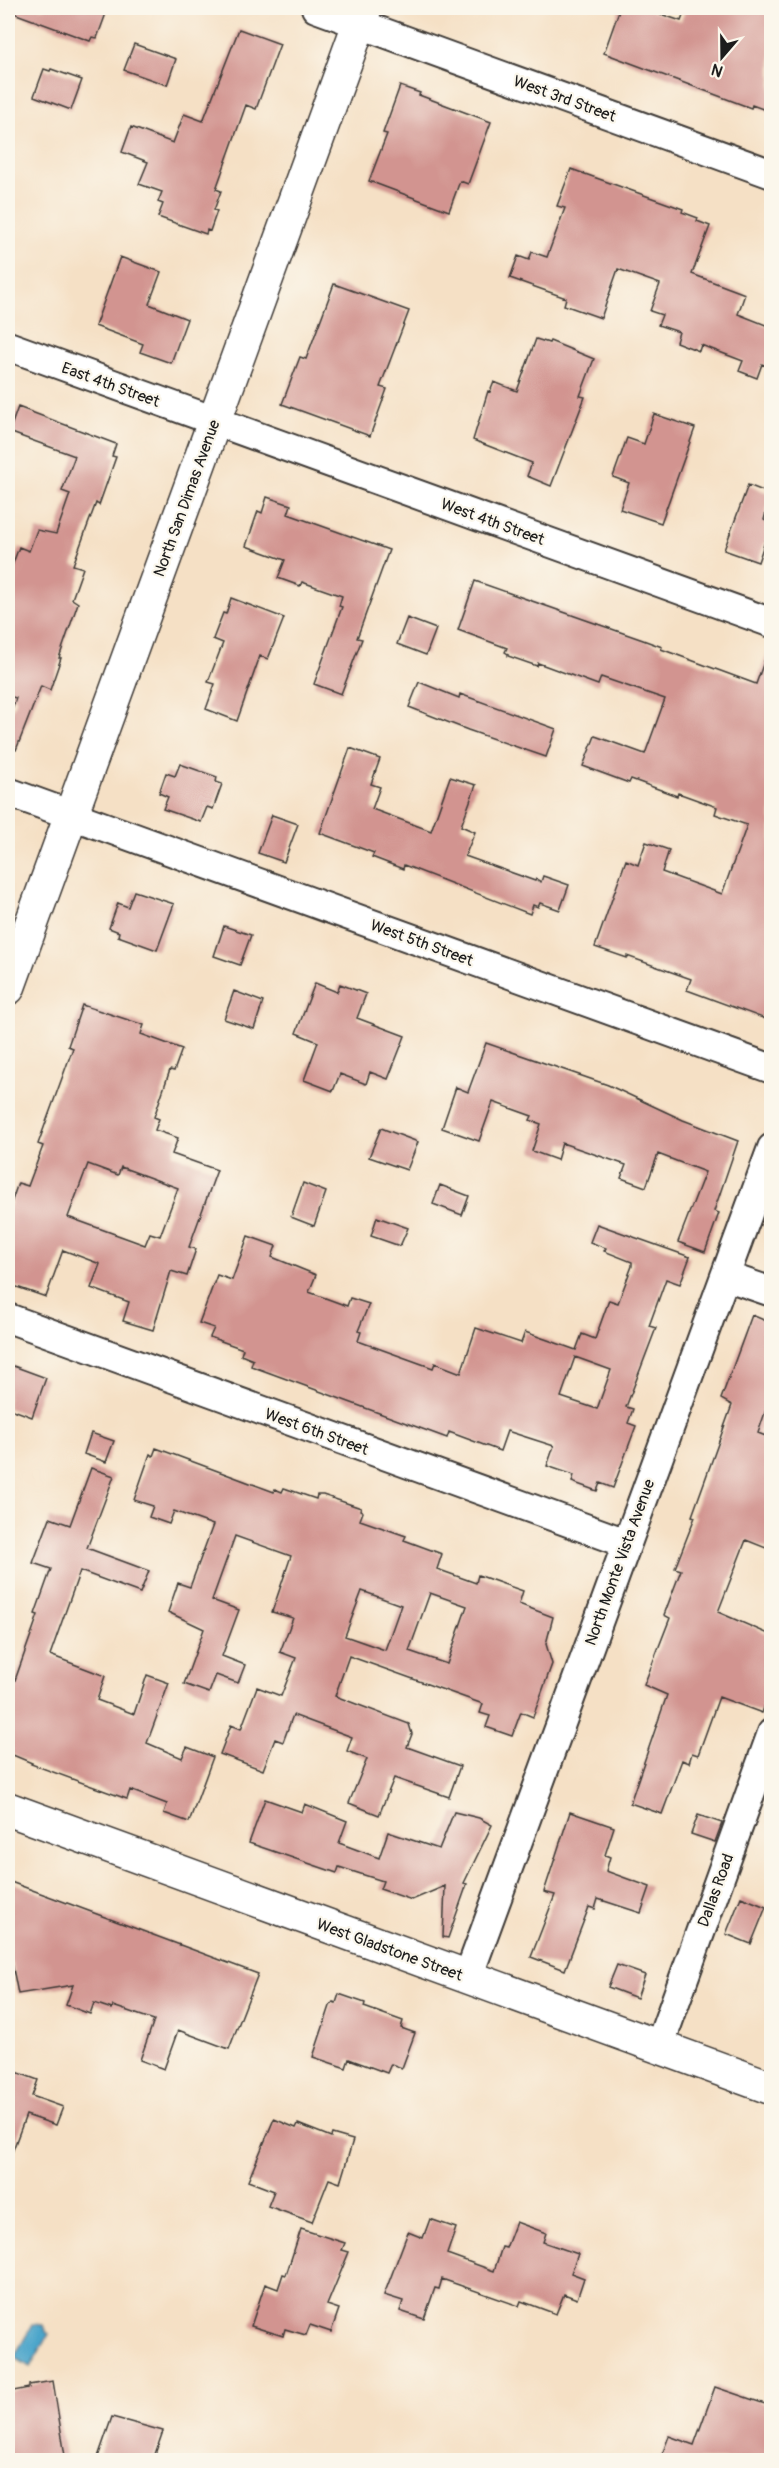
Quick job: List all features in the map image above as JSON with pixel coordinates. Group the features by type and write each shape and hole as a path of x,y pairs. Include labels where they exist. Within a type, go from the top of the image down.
{"main road":[{"name":"North San Dimas Avenue","path":"8,988 362,15"},
{"name":"West Gladstone Street","path":"8,1809 771,2088"}],"street":[{"name":"West 3rd Street","path":"316,8 362,15 771,174"},
{"name":"East 4th Street","path":"8,346 214,422"},
{"name":"West 4th Street","path":"214,422 420,494 771,623"},
{"name":"West 5th Street","path":"8,792 771,1069"},
{"name":"North Monte Vista Avenue","path":"468,1977 771,1148"},
{"path":"725,1276 771,1292"},
{"name":"West 6th Street","path":"8,1318 626,1543"},
{"name":"Dallas Road","path":"658,2047 771,1733"}],"water":[{"path":"33,2324 43,2325 49,2334 30,2367 14,2357"}],"building":[{"path":"8,8 108,8 97,38 92,37 90,41 8,11"},
{"path":"620,8 643,8 681,21 686,8 771,8 771,112 752,105 751,108 604,53"},
{"path":"239,29 280,44 256,109 246,105 216,189 221,191 214,210 217,211 210,231 207,230 206,234 158,217 163,204 158,202 162,192 139,184 148,162 122,152 131,127 173,143 184,114 203,121"},
{"path":"134,44 176,59 167,85 124,70"},
{"path":"44,69 50,71 51,69 82,80 71,110 34,96"},
{"path":"400,86 491,122 468,184 460,181 449,211 369,181 387,134 383,133"},
{"path":"571,169 683,209 682,212 710,226 692,274 745,294 738,314 771,327 771,368 762,364 757,378 739,371 743,361 701,345 699,351 676,342 679,332 658,325 662,315 650,311 660,284 618,269 601,318 564,305 566,298 510,278 518,256 529,260 532,252 547,257 565,208 557,206"},
{"path":"120,257 161,272 149,304 187,319 171,363 140,352 143,344 95,326"},
{"path":"334,284 409,311 380,387 387,389 370,436 282,404 300,357 306,359"},
{"path":"536,339 549,343 550,341 594,359 580,396 585,397 551,486 527,476 532,463 473,440 488,391 490,392 494,382 517,391"},
{"path":"18,407 116,444 112,456 116,457 99,505 96,503 73,565 83,568 72,599 78,603 59,658 61,658 50,690 41,686 16,750 8,747 8,722 16,698 8,696 8,577 19,547 29,551 37,530 56,534 70,494 62,491 75,456 9,432"},
{"path":"654,414 695,428 661,523 620,509 629,483 613,477 627,438 644,444"},
{"path":"748,485 771,494 764,520 771,524 758,562 724,550"},
{"path":"267,497 291,505 288,514 389,550 357,638 362,639 341,694 314,684 342,607 339,606 342,596 302,582 300,586 278,578 285,560 246,546 258,511 262,513"},
{"path":"475,581 643,640 662,647 661,649 756,684 769,648 771,649 771,1021 687,990 691,979 595,947 626,860 638,865 646,842 669,850 662,872 722,894 747,825 715,814 717,807 678,793 677,796 631,779 629,783 583,766 595,736 645,754 665,699 601,677 598,685 538,663 537,666 508,656 505,652 507,648 458,630"},
{"path":"231,598 284,618 268,659 260,656 237,721 206,709 215,684 208,682 223,643 213,639 223,613 226,614"},
{"path":"407,618 436,629 426,655 397,644"},
{"path":"419,682 459,698 460,694 556,729 546,757 409,707"},
{"path":"350,748 380,759 371,784 380,787 372,809 431,831 450,777 476,785 461,826 475,832 465,856 535,881 536,879 541,882 543,876 569,885 560,910 540,903 538,907 533,905 530,914 404,865 403,869 372,857 374,853 320,833"},
{"path":"180,764 217,777 216,782 222,784 213,809 207,807 201,822 163,809 168,797 159,793 166,773 175,776"},
{"path":"272,815 298,824 284,862 258,853"},
{"path":"134,891 174,904 157,950 118,936 119,932 109,928 118,903 128,907"},
{"path":"224,926 251,935 240,965 214,956"},
{"path":"315,983 337,992 340,984 366,994 357,1018 405,1036 388,1079 370,1072 366,1084 340,1074 333,1091 304,1080 318,1042 296,1033"},
{"path":"234,991 263,1002 254,1029 224,1019"},
{"path":"82,1005 144,1025 141,1034 182,1049 174,1071 170,1070 154,1117 159,1119 155,1130 178,1138 172,1154 217,1170 189,1247 196,1249 187,1276 171,1271 153,1330 123,1321 129,1302 91,1288 100,1264 63,1250 46,1297 8,1284 8,1212 18,1183 28,1186 43,1146 38,1144 73,1048 68,1046","holes":["88,1164 118,1175 121,1167 178,1188 160,1236 150,1233 145,1245 68,1217"]},
{"path":"486,1043 608,1085 683,1120 738,1141 714,1211 719,1213 705,1252 678,1242 705,1172 658,1154 646,1187 621,1178 626,1165 562,1143 557,1160 532,1151 541,1124 530,1120 532,1116 493,1102 479,1141 442,1128 456,1087 468,1092"},
{"path":"381,1128 418,1142 407,1170 369,1157"},
{"path":"303,1183 326,1192 314,1226 291,1217"},
{"path":"440,1185 469,1196 462,1215 433,1204"},
{"path":"377,1217 408,1228 400,1246 371,1236"},
{"path":"597,1224 690,1257 680,1284 666,1279 649,1326 656,1328 626,1407 633,1409 628,1423 636,1426 613,1488 600,1483 597,1491 572,1482 574,1475 547,1466 554,1446 507,1431 500,1451 449,1432 447,1438 251,1366 253,1360 241,1355 243,1349 210,1337 214,1328 199,1323 217,1275 232,1280 248,1236 276,1246 272,1257 316,1275 309,1292 347,1306 350,1298 369,1304 358,1331 361,1332 358,1341 433,1368 435,1363 461,1373 476,1328 521,1343 525,1332 576,1350 582,1334 595,1339 609,1300 618,1303 632,1266 632,1262 604,1251 606,1248 590,1242","holes":["575,1357 611,1370 597,1409 561,1397"]},
{"path":"752,1315 771,1323 771,1395 758,1433 771,1438 771,1550 746,1540 718,1612 771,1635 771,1689 762,1713 719,1697 698,1755 692,1753 689,1763 682,1760 662,1814 630,1803 667,1695 644,1685 670,1618 664,1615 681,1570 675,1568 695,1517 692,1516 732,1405 721,1399"},
{"path":"8,1364 46,1378 32,1417 8,1408"},
{"path":"91,1433 114,1441 106,1462 84,1454"},
{"path":"156,1448 274,1492 275,1489 282,1492 284,1488 316,1499 317,1495 323,1495 361,1508 363,1512 360,1520 406,1536 404,1540 442,1554 437,1569 476,1583 478,1575 523,1591 519,1604 553,1617 546,1644 552,1664 533,1717 521,1712 512,1736 486,1727 490,1716 480,1713 483,1704 349,1656 335,1696 409,1724 412,1734 407,1747 460,1766 449,1797 394,1778 379,1815 349,1803 367,1759 347,1751 352,1737 293,1715 283,1742 275,1739 263,1770 220,1754 231,1725 241,1729 257,1687 281,1696 296,1658 280,1652 293,1618 272,1612 291,1556 235,1536 212,1600 239,1610 222,1656 245,1665 238,1683 216,1675 209,1693 184,1684 204,1629 168,1612 178,1583 190,1587 213,1525 174,1511 169,1524 149,1517 153,1506 134,1500 150,1454 153,1456","holes":["362,1591 401,1605 385,1650 345,1636","430,1593 467,1606 447,1664 409,1651"]},
{"path":"91,1468 114,1476 87,1548 149,1571 140,1593 80,1571 50,1655 105,1676 97,1700 134,1714 147,1675 169,1683 147,1743 182,1758 187,1747 213,1757 189,1822 164,1813 167,1804 130,1790 127,1799 31,1764 8,1753 8,1700 38,1615 35,1614 51,1569 33,1563 50,1518 70,1525"},
{"path":"265,1799 302,1812 305,1804 347,1821 339,1843 379,1858 388,1832 439,1849 454,1812 479,1818 492,1825 464,1883 467,1884 448,1938 443,1937 445,1886 412,1900 380,1889 383,1881 339,1867 337,1873 249,1843"},
{"path":"570,1812 614,1827 605,1855 610,1857 606,1871 650,1887 641,1913 598,1899 595,1909 589,1907 565,1970 531,1957 555,1895 544,1892"},
{"path":"698,1815 722,1823 715,1842 691,1834"},
{"path":"8,1881 258,1974 229,2049 178,2030 164,2069 140,2060 154,2020 113,2006 112,2009 94,2003 90,2014 66,2005 73,1985 18,1994 12,1963 8,1961"},
{"path":"741,1897 766,1907 751,1944 726,1934"},
{"path":"617,1965 645,1975 637,1998 608,1987"},
{"path":"339,1994 365,2003 364,2007 403,2021 401,2028 415,2033 402,2068 391,2064 387,2073 349,2059 346,2068 313,2057 330,2006 333,2002 336,2003"},
{"path":"8,2069 38,2080 32,2096 63,2107 56,2125 26,2115 10,2158 8,2158"},
{"path":"274,2119 296,2128 298,2124 331,2137 332,2134 353,2140 340,2183 329,2179 312,2222 268,2206 274,2191 248,2181"},
{"path":"430,2219 456,2228 447,2254 494,2271 502,2247 506,2248 516,2222 546,2233 543,2242 578,2254 571,2273 584,2278 577,2299 564,2294 556,2314 521,2301 519,2306 442,2279 439,2289 435,2288 424,2319 400,2311 403,2301 384,2295 408,2232 423,2238"},
{"path":"301,2229 345,2243 342,2250 349,2252 327,2305 339,2309 331,2332 310,2325 306,2335 285,2329 283,2336 251,2326 265,2284 278,2289 283,2274 286,2275"},
{"path":"53,2381 65,2456 45,2458 45,2460 8,2460 8,2392 29,2388 29,2385"},
{"path":"715,2387 771,2406 771,2460 660,2460 669,2436 694,2445"},
{"path":"112,2417 163,2431 153,2460 97,2460"}]}
